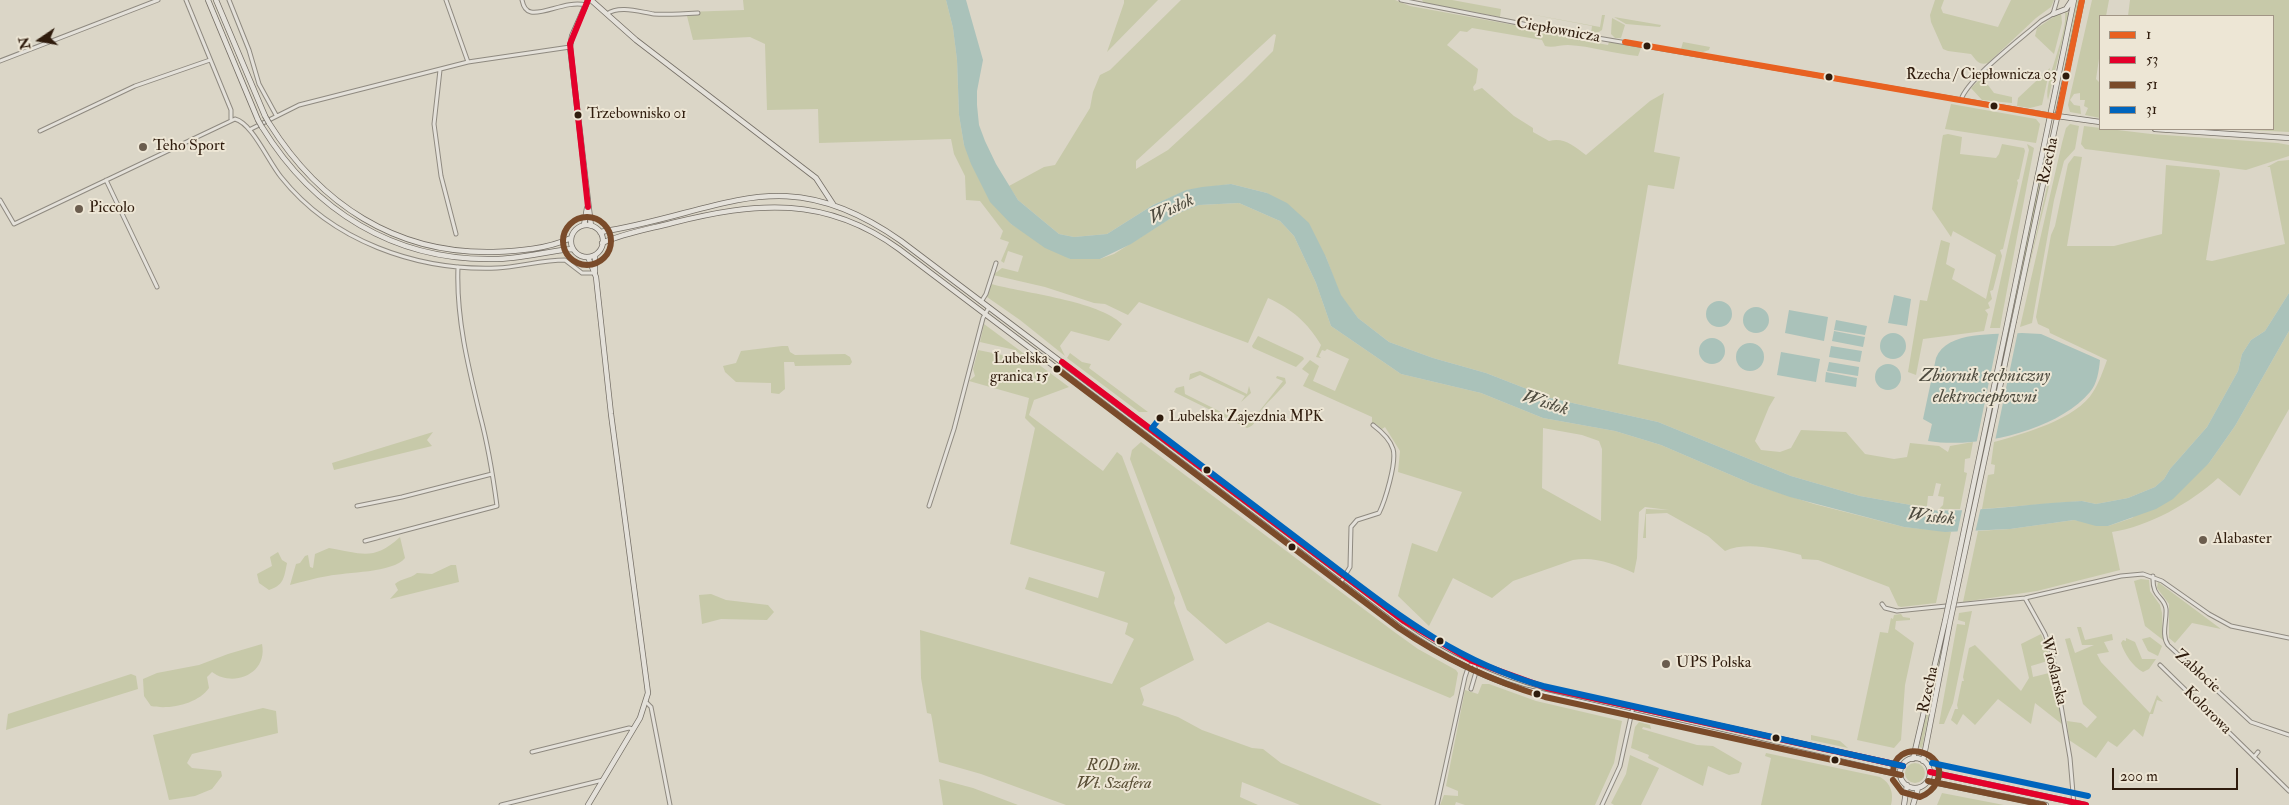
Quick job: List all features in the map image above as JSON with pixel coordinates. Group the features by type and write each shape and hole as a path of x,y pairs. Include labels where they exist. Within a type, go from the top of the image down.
{"main road":[{"path":"208,0 262,127 295,174 324,201 368,230 400,244 439,255 480,259 526,257 573,249"},
{"path":"216,0 269,123 296,162 324,191 355,214 398,236 427,245 476,252 534,248 571,238"},
{"path":"2054,14 2066,9 2073,0"},
{"name":"Rzecha","path":"2011,320 2073,0"},
{"name":"Rzecha","path":"2011,320 2058,117 2082,0"},
{"path":"591,226 570,47 572,36 589,2 607,14 681,76 816,178 822,185 824,194 834,205"},
{"name":"Ciepłownicza","path":"2050,115 2099,122"},
{"path":"2170,130 2289,138"},
{"path":"816,200 824,194"},
{"path":"759,196 755,204 760,207"},
{"path":"600,232 708,206 759,196 786,196 816,200 857,214 883,229 985,304 1418,631 1474,662 1519,680 1557,690 1903,766"},
{"path":"584,225 588,207"},
{"path":"602,243 600,232 591,226 584,225 576,230 571,238 573,249 579,255 588,257 594,254 602,243 620,236 703,215 760,207 792,207 837,215 860,225 894,245 1421,642 1468,668 1512,686 1556,697 1901,774"},
{"path":"588,805 634,729 647,703 647,678 624,520 594,254"},
{"path":"588,257 595,273"},
{"path":"1948,621 2011,320"},
{"name":"Rzecha","path":"1913,759 1948,621"},
{"name":"Rzecha","path":"1923,761 1948,621"},
{"path":"1556,697 1558,694 1557,690"},
{"path":"1904,805 1907,785 1901,774 1903,766 1913,759 1923,761 1930,772 1928,781 1918,788 1912,805"},
{"path":"1930,772 2074,804 2086,805"},
{"path":"1928,781 2046,805"},
{"path":"1907,785 1918,788"}],"street":[{"path":"0,61 158,0"},
{"path":"0,200 14,224 227,124 231,120 232,113 186,0"},
{"path":"229,0 249,50 259,84 276,116"},
{"path":"446,0 468,62"},
{"path":"522,0 526,10 532,12 589,2"},
{"name":"Ciepłownicza","path":"1400,0 1574,34 2050,115"},
{"path":"1961,100 1965,90 1977,77 2042,21 2054,14 2057,0"},
{"path":"607,14 612,11 624,10 654,14 698,13"},
{"path":"251,129 299,105 468,62 570,47"},
{"path":"40,131 135,86 210,60"},
{"path":"440,70 434,124 441,176 456,234"},
{"path":"231,120 243,121 251,129 258,145 280,177 296,195 331,223 350,235 389,252 458,267 497,268 564,260 582,273 595,273"},
{"path":"106,180 157,287"},
{"path":"929,506 946,456 984,314 986,294 996,263"},
{"path":"365,541 498,506 468,368 457,295 458,267"},
{"path":"1341,582 1350,567 1351,527 1357,520 1379,513 1384,503 1394,455 1389,442 1373,425"},
{"path":"357,506 402,497 492,474"},
{"path":"1882,604 1884,608 1897,612 2025,598 2129,574 2153,576 2231,626 2289,638"},
{"name":"Zabłocie","path":"2153,576 2154,591 2166,609 2165,639 2168,645 2251,722 2289,735"},
{"name":"Wioślarska","path":"2025,598 2045,634 2052,653 2070,758 2074,804"},
{"path":"1437,805 1468,668 1474,662"},
{"path":"1471,689 1476,672 1474,662"},
{"name":"Kolorowa","path":"2160,665 2289,792"},
{"path":"647,703 651,707 670,805"},
{"path":"1602,805 1620,766 1633,707"},
{"path":"532,752 628,728 634,729"},
{"path":"2254,757 2258,752"},
{"path":"502,805 603,780"}],"green space":[{"path":"743,0 946,0 953,28 957,60 959,115 964,145 1011,224 1070,259 1100,259 1114,254 1179,213 1199,205 1239,203 1280,221 1294,236 1316,283 1331,326 1401,374 1481,393 1543,418 1615,431 1661,445 1752,484 1814,504 1904,527 1951,532 1936,603 1898,606 1889,587 1818,560 1802,559 1801,555 1773,548 1752,546 1725,551 1708,536 1667,513 1646,514 1646,538 1643,538 1646,509 1669,510 1645,507 1639,512 1637,558 1634,573 1597,560 1573,560 1513,581 1492,598 1453,578 1429,626 1398,596 1412,543 1437,552 1462,492 1398,472 1400,451 1385,427 1382,429 1376,424 1372,424 1372,417 1303,386 1309,374 1302,369 1310,360 1319,366 1313,381 1335,391 1349,359 1327,349 1325,351 1322,350 1319,356 1321,358 1316,357 1321,345 1310,330 1292,312 1268,298 1248,343 1139,302 1128,315 1105,304 1094,303 1045,287 993,275 1002,268 1018,272 1023,256 1008,251 1004,263 1001,261 1009,242 1000,239 1003,231 980,201 966,200 965,176 954,154 951,139 819,143 818,109 767,110 765,44 750,37 693,40 686,12 744,10","holes":["1543,428 1582,435 1599,441 1602,449 1601,521 1542,488"]},
{"path":"1124,0 1158,0 1107,52 1124,3"},
{"path":"1181,0 1395,0 1410,6 1563,34 1570,38 1608,45 1609,42 1641,48 1638,56 1568,45 1548,47 1545,46 1542,40 1472,28 1467,32 1460,31 1447,45 1478,69 1476,83 1473,87 1474,91 1482,88 1514,116 1533,128 1533,132 1549,141 1559,140 1569,143 1586,155 1650,101 1664,93 1654,152 1680,157 1674,189 1648,185 1618,364 1775,397 1755,441 1761,450 1780,452 1791,448 1801,430 1846,432 1865,454 1894,459 1907,457 1910,443 1939,446 1948,452 1950,446 1973,442 1970,458 1965,459 1964,472 1967,473 1960,509 1939,509 1943,505 1944,497 1938,496 1941,484 1936,483 1933,496 1928,496 1927,506 1922,507 1860,496 1791,476 1658,422 1550,398 1486,373 1433,358 1389,342 1358,318 1340,295 1326,257 1267,193 1231,184 1187,190 1153,205 1107,234 1074,237 1059,234 1018,200 1009,186 1044,167 1055,165 1090,108 1093,92 1100,75 1110,70","holes":["1274,34 1276,35 1273,51 1243,81 1168,150 1136,169 1136,161"]},
{"path":"1422,0 1452,0 1501,9 1500,17 1424,3"},
{"path":"1935,0 1944,0 1941,8 1943,13 1998,27 2011,0 2054,0 2051,7 2036,18 1988,63 1982,64 1971,54 1943,49 1931,22 1930,15"},
{"path":"2077,0 2080,0 2058,102"},
{"path":"2092,0 2109,0 2106,15 2099,15 2099,59 2096,79 2099,82 2099,118 2085,115 2088,108 2084,106 2085,100 2080,100 2080,93 2074,94 2070,100 2074,105 2080,106 2081,114 2070,112 2068,105"},
{"path":"2130,0 2289,0 2289,132 2249,130 2274,130 2274,15 2128,15"},
{"path":"1519,12 1600,27 1602,15 1605,15 1602,30 1594,35 1576,31 1591,33 1592,26"},
{"path":"2061,12 2062,23 2054,54 2035,36 2037,28"},
{"path":"2065,12 2069,13 2048,100 2049,81 2063,33"},
{"path":"1614,17 1661,25 1660,27 1626,24"},
{"path":"1612,18 1625,25 1621,38 1615,38 1611,34"},
{"path":"1683,42 1710,47 1709,50 1703,52 1681,49"},
{"path":"2050,68 2042,105 2030,108 2017,106 2018,98"},
{"path":"1982,77 1994,93 2012,97 2012,103 1982,100 1971,88"},
{"path":"1951,104 2036,119 2040,124 2036,143 1945,129"},
{"path":"2070,124 2079,126 2075,149 2064,161 2054,200 2032,323 2020,327 2062,143 2066,128"},
{"path":"2084,126 2099,128 2099,130 2278,143 2289,145 2289,156 2246,170 2085,149 2081,144"},
{"path":"1948,134 1962,137 1960,154 1996,158 2002,144 2024,148 2025,151 2003,249 2000,250 2002,256 1993,290 1990,291 1992,299 1988,303 1990,308 1985,310 1988,314 1984,331 1923,339 1916,375 1908,372 1920,300 1927,301 1941,240 1950,243 1946,264 1955,269 1952,279 1986,299 1996,255 1953,231 1951,237 1932,209 1943,135"},
{"path":"2048,137 2036,208 2011,320"},
{"path":"2058,139 2050,182 2021,300"},
{"path":"2027,144 2034,148 2000,328 1990,328 2029,150"},
{"path":"2074,156 2082,157 2067,246 2114,246 2162,234 2166,165 2219,170 2220,174 2206,260 2212,261 2285,244 2270,167 2267,167 2278,161 2289,160 2289,293 2265,331 2251,340 2242,354 2238,371 2207,427 2170,469 2164,479 2155,487 2128,498 2096,504 2082,501 1982,509 1988,475 1994,474 1995,465 1991,464 1994,442 2048,424 2075,410 2093,392 2107,360 2050,333 2049,329 2038,324 2036,317 2051,235 2055,226 2068,164"},
{"path":"991,284 1096,309 1122,324 1109,341 1071,331 1060,346 1065,356 1020,320 987,297"},
{"name":"ROD im. Wł. Szafera","path":"984,324 1069,387 1034,400 1029,415 1103,471 1117,452 1122,456 1175,598 1174,603 1194,660 1140,688 1144,700 1142,705 1178,717 1202,730 1252,748 1263,749 1281,763 1382,805 1300,805 1242,782 1240,797 1258,805 1066,805 981,774 939,762 931,714 927,713 921,678 920,630 1112,684 1134,639 1125,634 1128,623 1025,589 1029,577 1098,598 1105,572 1010,544 1035,428 1025,418 1029,398 969,381 975,376 973,369 978,350 1027,360 1015,350 980,342"},
{"path":"2289,331 2289,409 2240,496 2218,478 2196,496 2169,512 2140,525 2112,532 2120,570 2037,591 1963,602 1978,531 2010,529 2074,520 2108,526 2132,518 2209,463 2235,426"},
{"path":"1258,336 1304,359 1296,367 1253,348 1252,346"},
{"path":"788,346 790,352 795,355 845,354 850,357 852,362 850,365 795,366 794,362 784,362 785,389 779,394 771,393 771,383 736,382 725,372 723,366 736,363 741,351"},
{"path":"1070,353 1082,362 1091,364 1089,368 1148,412 1139,412 1067,358"},
{"path":"1200,371 1247,394 1249,386 1251,393 1241,402 1245,396 1200,375 1189,380 1190,374"},
{"path":"1277,376 1285,378 1286,383 1262,409 1254,424 1247,428 1174,392 1176,388 1184,386 1185,394 1241,422 1245,415 1254,418 1283,381 1276,378"},
{"path":"433,432 427,440 432,446 334,470 332,463"},
{"path":"1141,442 1393,631 1418,649 1456,670 1458,673 1454,695 1450,698 1268,622 1226,644 1187,610 1130,459 1132,450"},
{"path":"400,537 405,558 390,567 323,577 290,585 296,564 300,563 305,556 308,555 310,567 313,568 315,554 329,548 366,554 374,553 391,545"},
{"path":"278,552 282,560 287,563 285,573 278,586 269,590 259,583 257,574 272,566 270,557"},
{"path":"451,565 456,565 459,582 390,599 398,590 395,584 398,582 417,573 432,574"},
{"path":"2141,579 2149,580 2150,591 2160,605 2163,640 2145,626 2134,581"},
{"path":"2158,582 2221,629 2192,623 2175,643 2169,638 2169,604 2157,588"},
{"path":"711,594 726,600 768,605 774,612 767,620 721,619 702,624 699,595"},
{"path":"1972,611 1953,703 1944,724 1939,724 1957,624 1965,625 1965,622 1958,620 1959,613"},
{"path":"1901,614 1903,617 1910,618 1910,620 1896,621 1895,629 1914,643 1905,685 1901,740 1894,748 1857,740 1880,632 1888,633 1891,618 1893,619 1894,615"},
{"path":"1948,619 1922,748 1919,747"},
{"path":"2077,627 2081,627 2085,640 2112,634 2113,640 2104,642 2109,652 2097,654 2101,662 2150,713 2157,695 2163,702 2157,700 2153,714 2150,714 2143,737 2134,729 2117,747 2108,741 2096,758 2069,740 2067,721 2081,723 2087,728 2097,717 2083,704 2065,639 2070,638 2075,653 2094,645 2082,645"},
{"path":"2041,634 2051,660 2031,666 2033,677 2053,672 2063,725 2035,703 2031,724 1998,699 1975,725 1963,714 1957,725 1951,720 1955,709 1958,709 1957,705 1962,681 1964,681 1963,677 1969,648 1975,645 2021,691 2029,678 2021,644"},
{"path":"2150,637 2162,646 2158,656 2148,651 2142,639"},
{"path":"2126,638 2135,642 2142,659 2156,659 2149,669 2143,672 2129,659 2121,643 2123,640 2126,641"},
{"path":"262,644 260,663 254,670 239,678 230,679 220,677 212,672 207,677 209,688 204,694 191,702 158,707 151,706 144,696 143,679 157,673 199,665"},
{"path":"131,674 136,676 138,689 6,730 8,714"},
{"path":"1482,684 1489,684 1536,701 1622,721 1614,763 1595,805 1465,805 1456,802 1455,805 1440,805 1444,795 1458,796 1458,791 1446,786 1465,690 1478,694"},
{"path":"263,708 276,711 278,733 192,754 187,763 192,768 221,771 222,776 212,789 195,796 169,800 153,735"},
{"path":"1639,722 1650,725 1651,729 1643,727 1642,729 1697,745 1713,746 1742,763 1739,773 1729,775 1708,766 1703,786 1648,758 1649,755 1631,748 1635,727"},
{"path":"1811,735 1840,741 1848,748 1811,740"},
{"path":"1766,753 1880,777 1887,782 1891,789 1891,805 1761,805 1771,758 1765,756"},
{"path":"1630,755 1659,768 1641,805 1614,805 1611,803 1626,774"},
{"path":"1915,763 1922,766 1925,773 1922,780 1915,783 1908,780 1905,773 1908,766"},
{"path":"939,779 973,788 1018,805 943,805"},
{"path":"1942,793 2004,805 1937,805"}],"water":[{"name":"Wisłok","path":"946,0 966,0 983,60 977,91 979,125 996,164 1018,200 1059,234 1074,237 1107,234 1153,205 1186,190 1231,184 1267,193 1287,203 1309,223 1326,257 1341,295 1358,318 1389,342 1433,358 1486,373 1550,398 1658,422 1791,476 1860,496 1922,507 1927,506 1927,510 1946,511 2082,501 2096,504 2128,498 2155,487 2164,479 2170,469 2207,427 2238,371 2242,354 2251,340 2265,331 2289,293 2289,331 2235,426 2209,463 2173,499 2156,509 2108,526 2096,526 2074,520 2010,529 1945,532 1904,527 1790,497 1752,484 1661,445 1615,431 1543,418 1481,393 1401,374 1331,326 1316,283 1294,236 1280,221 1239,203 1199,205 1179,213 1131,244 1100,259 1070,259 1045,248 1011,224 990,202 971,164 964,145 959,115 957,60 953,28"},
{"path":"1894,295 1911,299 1907,326 1888,323"},
{"path":"1719,301 1728,305 1732,314 1728,323 1719,327 1710,323 1706,314 1710,305"},
{"path":"1756,307 1765,311 1769,320 1765,329 1756,333 1747,329 1743,320 1747,311"},
{"path":"1789,310 1828,317 1824,341 1785,333"},
{"path":"1836,320 1867,326 1865,335 1834,330"},
{"path":"1834,331 1865,337 1863,347 1832,341"},
{"path":"1893,333 1902,337 1906,346 1902,355 1893,359 1884,355 1880,346 1884,337"},
{"name":"Zbiornik techniczny elektrociepłowni","path":"1986,334 2041,334 2100,360 2096,381 2090,392 2076,406 2058,417 2037,427 2015,434 1969,442 1948,443 1928,441 1932,424 1923,419 1936,358 1942,349 1961,338"},
{"path":"1712,338 1722,341 1725,351 1722,361 1712,364 1702,361 1699,351 1702,341"},
{"path":"1750,343 1760,347 1764,357 1760,367 1750,371 1740,367 1736,357 1740,347"},
{"path":"1831,346 1862,351 1860,362 1829,357"},
{"path":"1781,352 1820,359 1816,382 1777,375"},
{"path":"1829,362 1859,367 1858,376 1827,371"},
{"path":"1888,364 1897,368 1901,377 1897,386 1888,390 1879,386 1875,377 1879,368"},
{"path":"1826,372 1857,378 1856,387 1825,382"}],"pier":[{"path":"2018,331 1995,441 1976,445 1999,333"},
{"path":"1963,506 1981,507 1975,533 1957,534"}],"transit line":[{"name":"53","path":"588,0 570,44 588,207"},
{"name":"1","path":"2058,117 2082,0"},
{"name":"1","path":"1625,42 2058,117"},
{"name":"51","path":"582,217 592,217 601,221 607,227 610,232 611,241 610,250 601,261 592,265 582,265 573,261 567,255 563,246 563,236 567,227 573,221 582,217"},
{"name":"53","path":"1062,362 1404,621 1472,661 1547,688 1903,766"},
{"name":"51","path":"1057,369 1399,628 1433,650 1469,668 1506,684 1545,697 1901,775"},
{"name":"31","path":"1160,418 1152,428 1346,576 1425,632 1480,662 1543,686 1903,766"},
{"name":"51","path":"1893,773 1895,762 1902,755 1911,752 1920,752 1929,756 1936,762 1939,771 1934,787 1920,797 1902,792 1893,780"},
{"name":"31","path":"1932,763 2088,796"},
{"name":"53","path":"1930,772 2086,805"},
{"name":"51","path":"1928,781 2044,805"}],"place":[{"name":"Rzecha / Ciepłownicza 03","path":"2066,76"},
{"name":"Trzebownisko 01","path":"578,115"},
{"name":"Teho Sport","path":"143,147"},
{"name":"Piccolo","path":"79,209"},
{"name":"Lubelska granica 15","path":"1057,369"},
{"name":"Lubelska Zajezdnia MPK","path":"1160,418"},
{"name":"Alabaster","path":"2203,540"},
{"name":"UPS Polska","path":"1666,664"}]}
